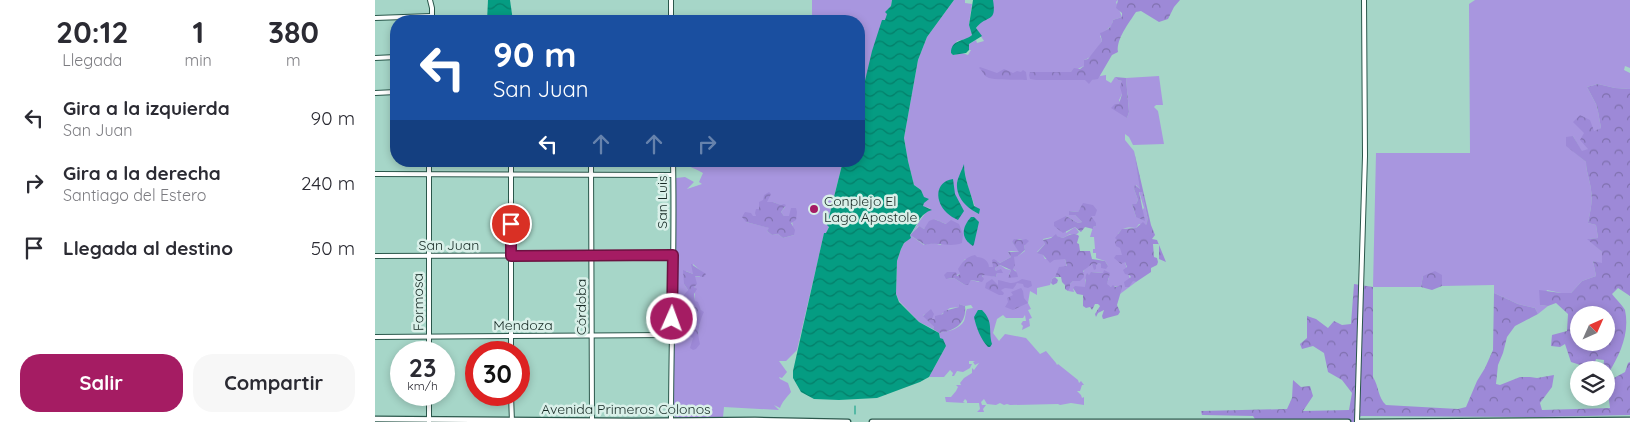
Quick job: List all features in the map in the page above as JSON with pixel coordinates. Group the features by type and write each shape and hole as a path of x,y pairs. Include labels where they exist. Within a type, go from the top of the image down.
{"street":[{"path":"430,0 432,15"},
{"path":"671,0 671,15"},
{"path":"1365,0 1365,156 1359,422 1630,420"},
{"path":"375,18 390,17"},
{"path":"375,58 390,57"},
{"path":"375,93 390,92"},
{"name":"Formosa","path":"429,167 429,341"},
{"path":"511,167 511,341"},
{"name":"Córdoba","path":"591,167 592,421"},
{"name":"San Luis","path":"671,421 673,167"},
{"path":"375,174 673,176"},
{"name":"San Juan","path":"375,256 592,257 673,255"},
{"name":"Mendoza","path":"375,337 671,336"},
{"path":"429,406 429,420"},
{"path":"511,406 512,421"},
{"name":"Avenida Primeros Colonos","path":"375,419 848,422"},
{"path":"872,422 1348,422"}],"shaded area":[{"path":"812,0 892,0 891,6 886,12 888,13 865,87 865,15 812,15"},
{"path":"954,0 965,0 965,3 972,4 969,24 972,35 967,39 957,41 951,53 954,55 962,53 968,55 971,50 969,50 969,44 976,40 977,43 984,41 976,29 993,0 1118,0 1116,2 1122,17 1113,20 1112,25 1100,36 1102,41 1092,55 1084,60 1084,66 1071,72 1030,72 1053,80 1092,80 1106,75 1106,80 1111,83 1115,77 1122,81 1122,94 1119,100 1127,118 1129,112 1126,78 1159,76 1163,105 1156,105 1154,107 1158,111 1164,144 1133,145 1125,134 1125,140 1134,151 1141,190 1136,185 1134,189 1138,200 1136,204 1132,204 1136,217 1144,208 1139,191 1142,192 1148,220 1146,225 1139,224 1136,228 1126,228 1118,234 1123,255 1121,256 1125,262 1130,279 1136,282 1120,294 1121,289 1118,286 1111,287 1106,285 1109,278 1103,273 1092,272 1085,280 1086,287 1073,288 1074,292 1068,291 1073,281 1080,281 1089,265 1092,264 1096,269 1095,265 1099,263 1108,266 1105,261 1096,258 1096,253 1093,253 1093,249 1095,249 1094,237 1090,237 1093,227 1096,226 1093,220 1080,209 1078,212 1069,211 1069,215 1075,215 1082,222 1078,223 1066,216 1066,233 1075,227 1079,232 1063,238 1056,236 1043,239 1045,244 1037,252 1043,255 1045,259 1065,259 1067,267 1052,279 1050,285 1037,288 1037,295 1030,291 1028,303 1031,309 1028,310 1032,318 1029,319 1030,326 1022,330 1023,326 1021,324 1023,321 1026,321 1025,315 1023,318 1006,318 1003,315 997,319 993,333 999,341 1005,334 1026,338 1040,354 1046,351 1057,365 1084,385 1082,385 1080,391 1077,391 1082,398 1084,397 1084,405 1071,403 1060,405 1004,405 1000,403 996,405 987,404 984,399 981,402 982,405 986,405 983,409 984,412 977,412 980,409 979,403 967,403 965,399 963,402 965,403 946,402 945,397 951,397 958,387 956,385 961,385 960,383 964,378 972,373 972,368 974,370 979,363 975,365 973,362 975,361 969,361 969,364 972,364 970,368 963,372 957,371 954,376 952,376 953,373 950,370 944,377 929,377 946,346 939,333 960,326 964,321 967,309 973,308 971,305 959,304 959,307 950,308 935,319 932,319 932,316 927,314 923,315 934,327 933,329 919,322 899,301 896,294 897,261 901,249 904,243 910,238 910,235 930,208 923,207 924,198 921,190 914,185 904,138 918,60 927,37","holes":["964,167 967,184 977,213 971,209 957,182","934,219 946,224 941,245 933,243 924,245 910,235 918,226 924,229","1019,239 1022,240 1025,245 1025,251 1014,257 1013,269 1016,271 1009,275 1011,270 1000,265 995,268 996,277 984,274 979,282 971,280 965,285 954,278 946,279 960,274 959,269 965,259 985,261 989,267 993,267 997,261 1000,263 1011,257 1008,252 1020,252 1012,242"]},
{"path":"1475,0 1630,0 1630,68 1625,66 1624,70 1630,73 1630,89 1598,84 1587,87 1597,106 1601,128 1594,132 1584,133 1589,149 1582,152 1573,136 1567,146 1586,162 1592,194 1588,223 1596,225 1598,238 1588,239 1602,252 1602,264 1593,261 1596,276 1582,281 1571,293 1547,290 1540,305 1548,306 1538,314 1535,308 1518,304 1494,293 1494,285 1442,286 1442,275 1423,276 1421,287 1373,287 1376,153 1470,153 1469,4"},
{"path":"690,167 841,167 827,224 829,226 826,234 824,234 797,350 786,361 779,361 787,372 782,378 779,377 788,383 791,392 780,408 774,405 779,410 724,407 723,417 677,418 673,415 676,178 685,177 694,182 687,189 702,184 699,182 703,173","holes":["767,202 773,202 785,207 781,212 784,216 789,217 791,214 794,235 783,238 778,234 772,235 767,231 770,228 746,222 757,216 759,209","693,264 702,272 700,277 694,276 695,301 701,310 698,337 687,335 694,323 686,312 685,304 688,290 684,284 686,271 693,274"]}],"green space":[{"path":"1118,0 1180,0 1168,19 1159,22 1141,11 1136,12 1121,37 1118,52 1112,55 1098,79 1092,80 1089,84 1085,80 1030,79 1030,72 1071,72 1074,68 1080,69 1084,66 1084,60 1088,59 1102,41 1100,33 1112,25 1113,20 1122,17 1122,13 1116,8"},
{"path":"980,67 997,73 1004,69 1013,73 1023,70 1026,72 1027,80 990,78 985,75"},
{"path":"1115,77 1126,78 1129,112 1127,118 1111,108 1115,104 1119,104 1122,94 1120,87 1122,81"},
{"path":"1598,84 1630,89 1630,296 1618,288 1612,294 1625,310 1626,319 1623,343 1615,361 1596,359 1595,361 1571,361 1565,344 1560,347 1551,346 1552,335 1567,331 1568,314 1556,303 1548,306 1540,305 1539,290 1571,293 1582,281 1596,276 1593,261 1602,263 1602,252 1587,239 1598,238 1596,225 1588,223 1592,194 1586,162 1566,146 1566,137 1573,136 1582,151 1588,149 1580,140 1584,133 1573,122 1580,115 1590,120 1594,131 1601,128 1597,106 1587,87"},
{"path":"1134,151 1155,235 1152,239 1157,240 1159,244 1153,244 1154,257 1157,258 1158,262 1157,265 1151,268 1151,272 1136,282 1133,281 1129,287 1125,287 1124,282 1131,277 1125,274 1123,270 1127,267 1125,262 1121,264 1114,258 1116,255 1122,255 1120,248 1116,246 1115,242 1117,240 1115,238 1122,229 1136,228 1143,222 1146,225 1148,220 1142,192 1139,192 1145,221 1136,217 1132,204 1136,204 1138,200 1134,189 1135,185 1140,189"},
{"path":"769,192 771,194 767,202 786,205 781,212 784,216 789,216 791,208 796,208 796,220 791,223 795,230 794,235 783,238 778,234 772,235 767,231 769,228 746,222 742,217 745,212 756,216 755,213 756,209 759,209 759,202"},
{"path":"1083,203 1093,205 1097,210 1095,216 1091,216 1096,223 1093,229 1085,227 1081,232 1075,227 1063,233 1054,226 1054,222 1066,216 1078,223 1082,222 1075,215 1069,215 1069,211 1078,212"},
{"path":"934,219 946,224 951,220 959,224 963,234 962,243 925,245 910,235 919,226 924,229 929,221"},
{"path":"1056,234 1063,238 1071,234 1079,236 1077,243 1079,244 1080,251 1090,251 1092,259 1105,261 1108,266 1106,269 1101,268 1099,263 1094,270 1092,264 1083,271 1084,277 1080,281 1073,281 1070,284 1068,291 1065,289 1061,277 1055,277 1059,267 1067,266 1065,259 1054,260 1050,263 1043,255 1037,253 1045,244 1043,240 1051,238"},
{"path":"1014,239 1026,239 1029,241 1024,246 1025,250 1014,257 1015,265 1013,269 1018,277 1008,278 1011,270 1000,265 995,268 996,271 1001,269 1003,273 997,273 996,277 984,275 982,276 984,279 982,282 971,280 968,285 965,285 954,278 946,279 944,275 947,272 956,272 957,276 960,274 958,269 969,257 975,255 985,260 989,267 993,267 992,260 994,259 1000,263 1011,257 1008,252 1019,252 1012,242"},
{"path":"1159,245 1166,262 1159,259"},
{"path":"691,264 706,274 704,277 695,276 697,284 694,287 697,289 694,294 695,301 698,302 701,310 704,312 699,328 700,344 693,350 690,348 693,338 687,335 693,325 690,327 686,326 685,320 687,312 684,295 688,290 684,284 683,270 693,274"},
{"path":"1104,270 1110,273 1107,284 1111,287 1113,285 1115,287 1122,285 1122,288 1117,305 1120,312 1118,315 1103,319 1104,310 1098,313 1096,317 1095,314 1100,306 1095,304 1092,310 1090,307 1086,308 1083,306 1083,295 1077,294 1073,288 1075,286 1085,287 1087,273 1089,275 1091,272 1103,273"},
{"path":"1435,271 1442,275 1442,286 1432,290 1421,287 1423,276"},
{"path":"1055,277 1058,280 1053,285 1051,283 1052,279"},
{"path":"992,279 998,285 998,280 1013,283 1022,279 1031,281 1032,286 1028,288 1024,287 1023,284 1017,283 1013,289 1005,288 1001,290 1004,293 999,295 985,288 986,283"},
{"path":"1354,284 1373,287 1373,377 1381,399 1386,405 1458,409 1466,407 1493,350 1494,293 1518,304 1535,308 1538,314 1515,326 1507,337 1498,365 1496,384 1500,385 1520,377 1537,378 1554,375 1552,387 1540,403 1542,410 1610,408 1610,406 1615,406 1615,377 1625,372 1630,362 1630,415 1541,417 1361,416 1354,422 1257,422 1253,416 1202,415 1201,411 1287,409 1292,398 1293,380 1301,387 1310,386 1313,396 1303,411 1349,410 1352,393 1342,380 1328,372 1324,353 1313,346 1302,349 1300,344 1307,338 1307,316 1316,319 1328,328 1334,321 1342,325 1351,324"},
{"path":"1021,288 1024,298 1028,303 1013,310 1005,307 1008,302 1007,298 1013,295 1011,292"},
{"path":"959,304 965,306 964,317 959,325 950,330 939,333 933,329 934,327 923,316 931,309 934,314 932,319 935,319 935,316 943,314 944,311 959,307"}],"water":[{"path":"488,0 510,0 512,15 487,15"},
{"path":"892,0 954,0 927,37 918,60 904,138 914,185 921,190 924,197 929,199 923,206 932,210 924,214 910,235 911,238 904,243 901,249 897,261 896,294 899,302 919,322 939,333 946,346 929,377 920,382 877,398 814,399 801,392 793,378 793,371 824,233 826,233 829,227 827,225 842,167 865,167 865,81 882,20 885,20 887,14 885,12 891,6"},
{"path":"973,0 993,0 994,13 976,28 982,36 969,44 969,50 966,53 953,55 951,53 953,45 972,35 969,25"},
{"path":"964,164 966,180 974,206 980,209 979,214 967,206 958,193 958,178"},
{"path":"953,179 955,194 964,211 958,220 943,209 938,193 942,184"},
{"path":"971,217 974,217 979,222 973,246 964,236 964,228"},
{"path":"978,310 982,310 988,318 992,344 990,347 983,341 976,325 974,317"}],"waterway":[{"path":"855,406 855,414"}],"place":[{"name":"Conplejo El Lago Apostole","path":"814,209"}],"route":[{"path":"511,224 511,256 673,255 672,319"}]}
